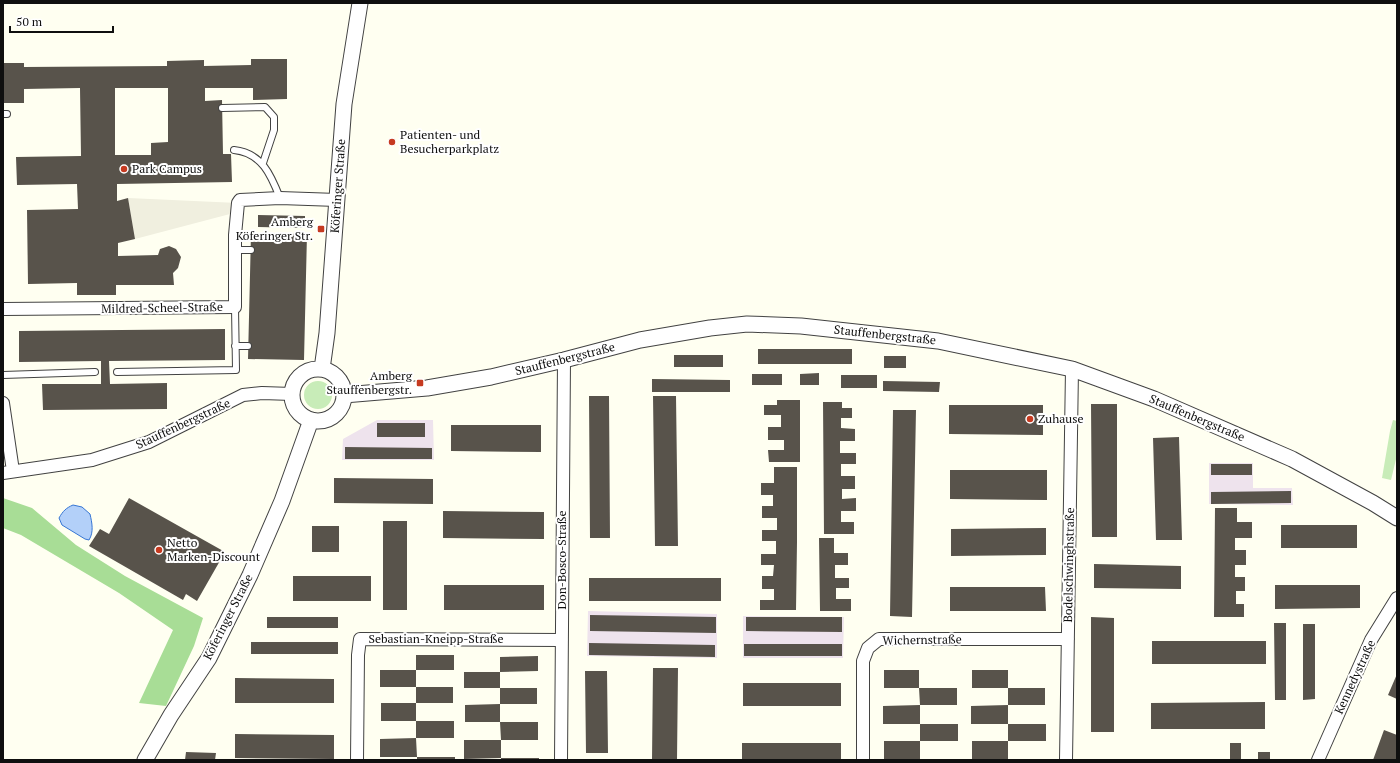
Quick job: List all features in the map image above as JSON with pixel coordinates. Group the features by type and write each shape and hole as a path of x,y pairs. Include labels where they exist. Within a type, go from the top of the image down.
{"street":[{"name":"Köferinger Straße","path":"322,369 327,333 344,104 360,3"},
{"name":"Mildred-Scheel-Straße","path":"3,309 235,307 235,228 238,203 240,200 280,198 337,200"},
{"name":"Stauffenbergstraße","path":"344,395 426,388 491,377 640,340 710,328 747,324 801,326 938,340 1072,369 1154,399 1292,459 1373,503 1397,518"},
{"name":"Don-Bosco-Straße","path":"561,760 564,360"},
{"path":"313,369 322,369 335,375 340,381 344,395 343,403 334,416 319,421 311,420 297,410 293,402 292,394 294,385 302,375 313,369"},
{"name":"Bodelschwinghstraße","path":"1066,760 1072,369"},
{"name":"Stauffenbergstraße","path":"8,472 92,460 149,442 243,395 262,393 292,394"},
{"path":"3,403 8,472"},
{"name":"Köferinger Straße","path":"145,760 171,715 208,658 239,596 282,500 311,420"},
{"name":"Kennedystraße","path":"1318,760 1371,640 1397,598"},
{"name":"Sebastian-Kneipp-Straße","path":"357,760 358,655 360,639 562,640"},
{"name":"Wichernstraße","path":"863,760 863,661 868,648 879,639 1068,639"}],"lane":[{"path":"222,108 265,107 274,117 274,130 263,163"},
{"path":"234,150 243,151 263,163 280,198"},
{"path":"235,250 250,250"},
{"path":"117,372 236,370 235,307"},
{"path":"236,346 248,346"},
{"path":"3,375 95,372"}],"shaded area":[{"path":"128,198 238,203 230,214 135,239"},
{"path":"377,420 433,420 434,460 342,460 343,439"},
{"path":"1209,463 1253,463 1253,488 1292,488 1293,505 1209,504"},
{"path":"588,611 717,614 717,658 587,656"},
{"path":"743,616 844,617 843,658 743,658"}],"green space":[{"path":"318,381 328,385 332,395 328,405 318,409 308,405 304,395 308,385"},
{"path":"1393,420 1397,421 1397,455 1391,480 1382,478"},
{"path":"3,498 32,508 76,545 125,576 203,618 194,646 166,706 139,703 173,630 119,593 21,535 3,528"}],"water":[{"path":"73,505 82,507 90,514 92,531 89,540 62,525 59,518 68,507"}],"building":[{"name":"Park Campus","path":"251,59 287,59 287,99 253,100 253,88 205,88 205,101 222,100 223,154 231,154 232,182 117,184 117,201 128,198 135,239 118,243 118,256 158,255 160,249 169,246 176,249 181,257 178,268 173,273 174,285 116,285 116,295 77,295 77,283 28,284 27,210 78,209 77,184 17,185 16,157 81,156 80,88 24,89 24,103 3,103 3,63 24,63 24,67 167,66 167,61 204,60 204,66 251,65","holes":["115,88 168,88 168,142 151,143 151,155 115,155"]},
{"path":"258,215 305,216 305,228 258,227"},
{"path":"251,233 307,234 304,360 248,359"},
{"path":"225,329 225,360 109,361 110,384 167,383 167,409 43,410 42,384 101,384 101,361 19,362 19,331"},
{"path":"758,349 852,349 852,364 758,364"},
{"path":"674,355 723,355 723,367 674,367"},
{"path":"884,356 906,356 906,368 884,368"},
{"path":"819,373 819,385 800,385 800,374"},
{"path":"752,374 782,374 782,385 752,385"},
{"path":"841,375 877,375 877,388 841,388"},
{"path":"652,379 730,380 730,392 652,392"},
{"path":"883,381 940,382 939,392 883,391"},
{"path":"589,396 609,396 610,538 590,538"},
{"path":"653,396 676,396 678,546 655,546"},
{"path":"777,400 800,400 800,462 769,462 768,450 784,450 784,440 768,440 768,427 781,427 781,415 764,415 764,405 777,405"},
{"path":"823,402 842,402 842,408 852,408 852,418 841,418 841,428 855,429 855,441 840,441 840,453 856,453 856,464 841,464 841,476 855,476 855,489 842,489 842,499 856,498 856,511 841,511 841,522 854,522 854,534 824,534"},
{"path":"1091,404 1117,404 1117,537 1092,537"},
{"path":"949,405 1043,405 1043,435 949,434"},
{"path":"893,410 916,410 912,617 890,616"},
{"path":"377,423 425,423 425,437 377,437"},
{"path":"451,425 541,425 541,452 451,451"},
{"path":"1179,437 1182,540 1156,540 1153,438"},
{"path":"345,447 432,448 432,459 345,459"},
{"path":"1211,464 1252,464 1252,475 1211,475"},
{"path":"774,467 797,467 796,610 760,610 760,600 774,600 774,589 762,589 762,576 773,576 774,565 761,565 761,554 776,554 776,541 762,541 762,530 777,530 777,518 762,518 762,506 773,506 773,495 761,495 761,483 774,483"},
{"path":"950,470 1047,470 1047,500 950,499"},
{"path":"334,478 433,479 433,504 334,503"},
{"path":"1291,491 1291,503 1211,504 1211,492"},
{"name":"Netto Marken-Discount","path":"129,498 225,552 197,601 186,594 183,600 89,546 100,529 109,534"},
{"path":"1215,508 1237,508 1237,522 1252,522 1252,538 1235,538 1235,550 1246,550 1246,565 1235,565 1235,577 1245,577 1245,591 1236,591 1236,604 1244,604 1244,617 1214,617"},
{"path":"443,511 544,512 544,539 443,538"},
{"path":"383,521 407,521 407,610 383,610"},
{"path":"1281,525 1357,525 1357,548 1281,548"},
{"path":"312,526 339,526 339,552 312,552"},
{"path":"1046,528 1046,555 951,556 951,529"},
{"path":"819,538 834,538 834,553 848,553 848,565 835,565 835,578 849,578 849,588 836,588 836,599 851,599 851,611 820,611"},
{"path":"1094,564 1181,566 1181,589 1094,588"},
{"path":"293,576 371,576 371,601 293,601"},
{"path":"589,578 721,578 721,601 589,601"},
{"path":"444,585 544,585 544,610 444,610"},
{"path":"1275,585 1360,585 1360,608 1275,609"},
{"path":"950,587 1045,587 1046,611 950,611"},
{"path":"590,615 716,617 716,633 590,631"},
{"path":"267,617 338,617 338,628 267,628"},
{"path":"746,617 842,617 842,632 746,631"},
{"path":"1091,617 1114,618 1114,732 1091,732"},
{"path":"1274,623 1286,623 1286,700 1275,700"},
{"path":"1303,624 1315,624 1315,699 1303,700"},
{"path":"1152,641 1266,641 1266,664 1152,664"},
{"path":"251,642 338,642 338,654 251,654"},
{"path":"589,643 715,645 715,657 589,655"},
{"path":"744,644 842,644 842,656 744,656"},
{"path":"416,655 454,655 454,670 416,670"},
{"path":"538,656 538,671 500,672 500,657"},
{"path":"653,668 678,668 677,760 652,760"},
{"path":"380,670 416,670 416,687 380,687"},
{"path":"884,670 919,670 919,688 884,688"},
{"path":"972,670 1008,670 1008,688 972,688"},
{"path":"585,671 607,671 608,753 586,753"},
{"path":"464,672 500,672 500,688 464,688"},
{"path":"1397,674 1397,699 1388,695"},
{"path":"235,678 334,679 334,703 235,703"},
{"path":"743,683 841,683 841,706 743,706"},
{"path":"416,687 453,687 453,703 416,703"},
{"path":"500,688 537,688 537,704 500,704"},
{"path":"919,688 957,688 957,705 920,705"},
{"path":"1008,688 1045,688 1045,705 1008,705"},
{"path":"1265,702 1265,729 1151,729 1151,703"},
{"path":"381,703 416,703 416,721 381,721"},
{"path":"500,704 500,722 465,722 465,705"},
{"path":"920,705 920,724 883,724 883,706"},
{"path":"1008,705 1008,724 971,724 971,706"},
{"path":"416,721 454,721 454,738 416,738"},
{"path":"500,722 538,722 538,740 501,740"},
{"path":"920,724 958,724 958,741 920,741"},
{"path":"1008,724 1046,724 1046,741 1008,741"},
{"path":"1384,730 1397,735 1397,760 1373,760"},
{"path":"235,734 334,735 334,759 235,758"},
{"path":"416,738 417,757 380,757 380,739"},
{"path":"464,740 501,740 501,758 464,759"},
{"path":"884,741 920,741 920,760 884,760"},
{"path":"972,741 1008,741 1008,760 972,760"},
{"path":"742,743 841,743 841,760 742,760"},
{"path":"1230,743 1241,743 1241,760 1230,760"},
{"path":"186,752 216,753 215,760 185,760"},
{"path":"1258,752 1270,752 1270,760 1258,760"},
{"path":"417,757 455,757 455,760 417,760"},
{"path":"501,758 539,758 539,760 501,760"}],"place":[{"name":"Patienten- und Besucherparkplatz","path":"392,142"},
{"name":"Park Campus","path":"124,169"},
{"name":"Amberg Köferinger Str.","path":"321,229"},
{"name":"Amberg Stauffenbergstr.","path":"420,383"},
{"name":"Zuhause","path":"1030,419"},
{"name":"Netto Marken-Discount","path":"159,550"}]}
